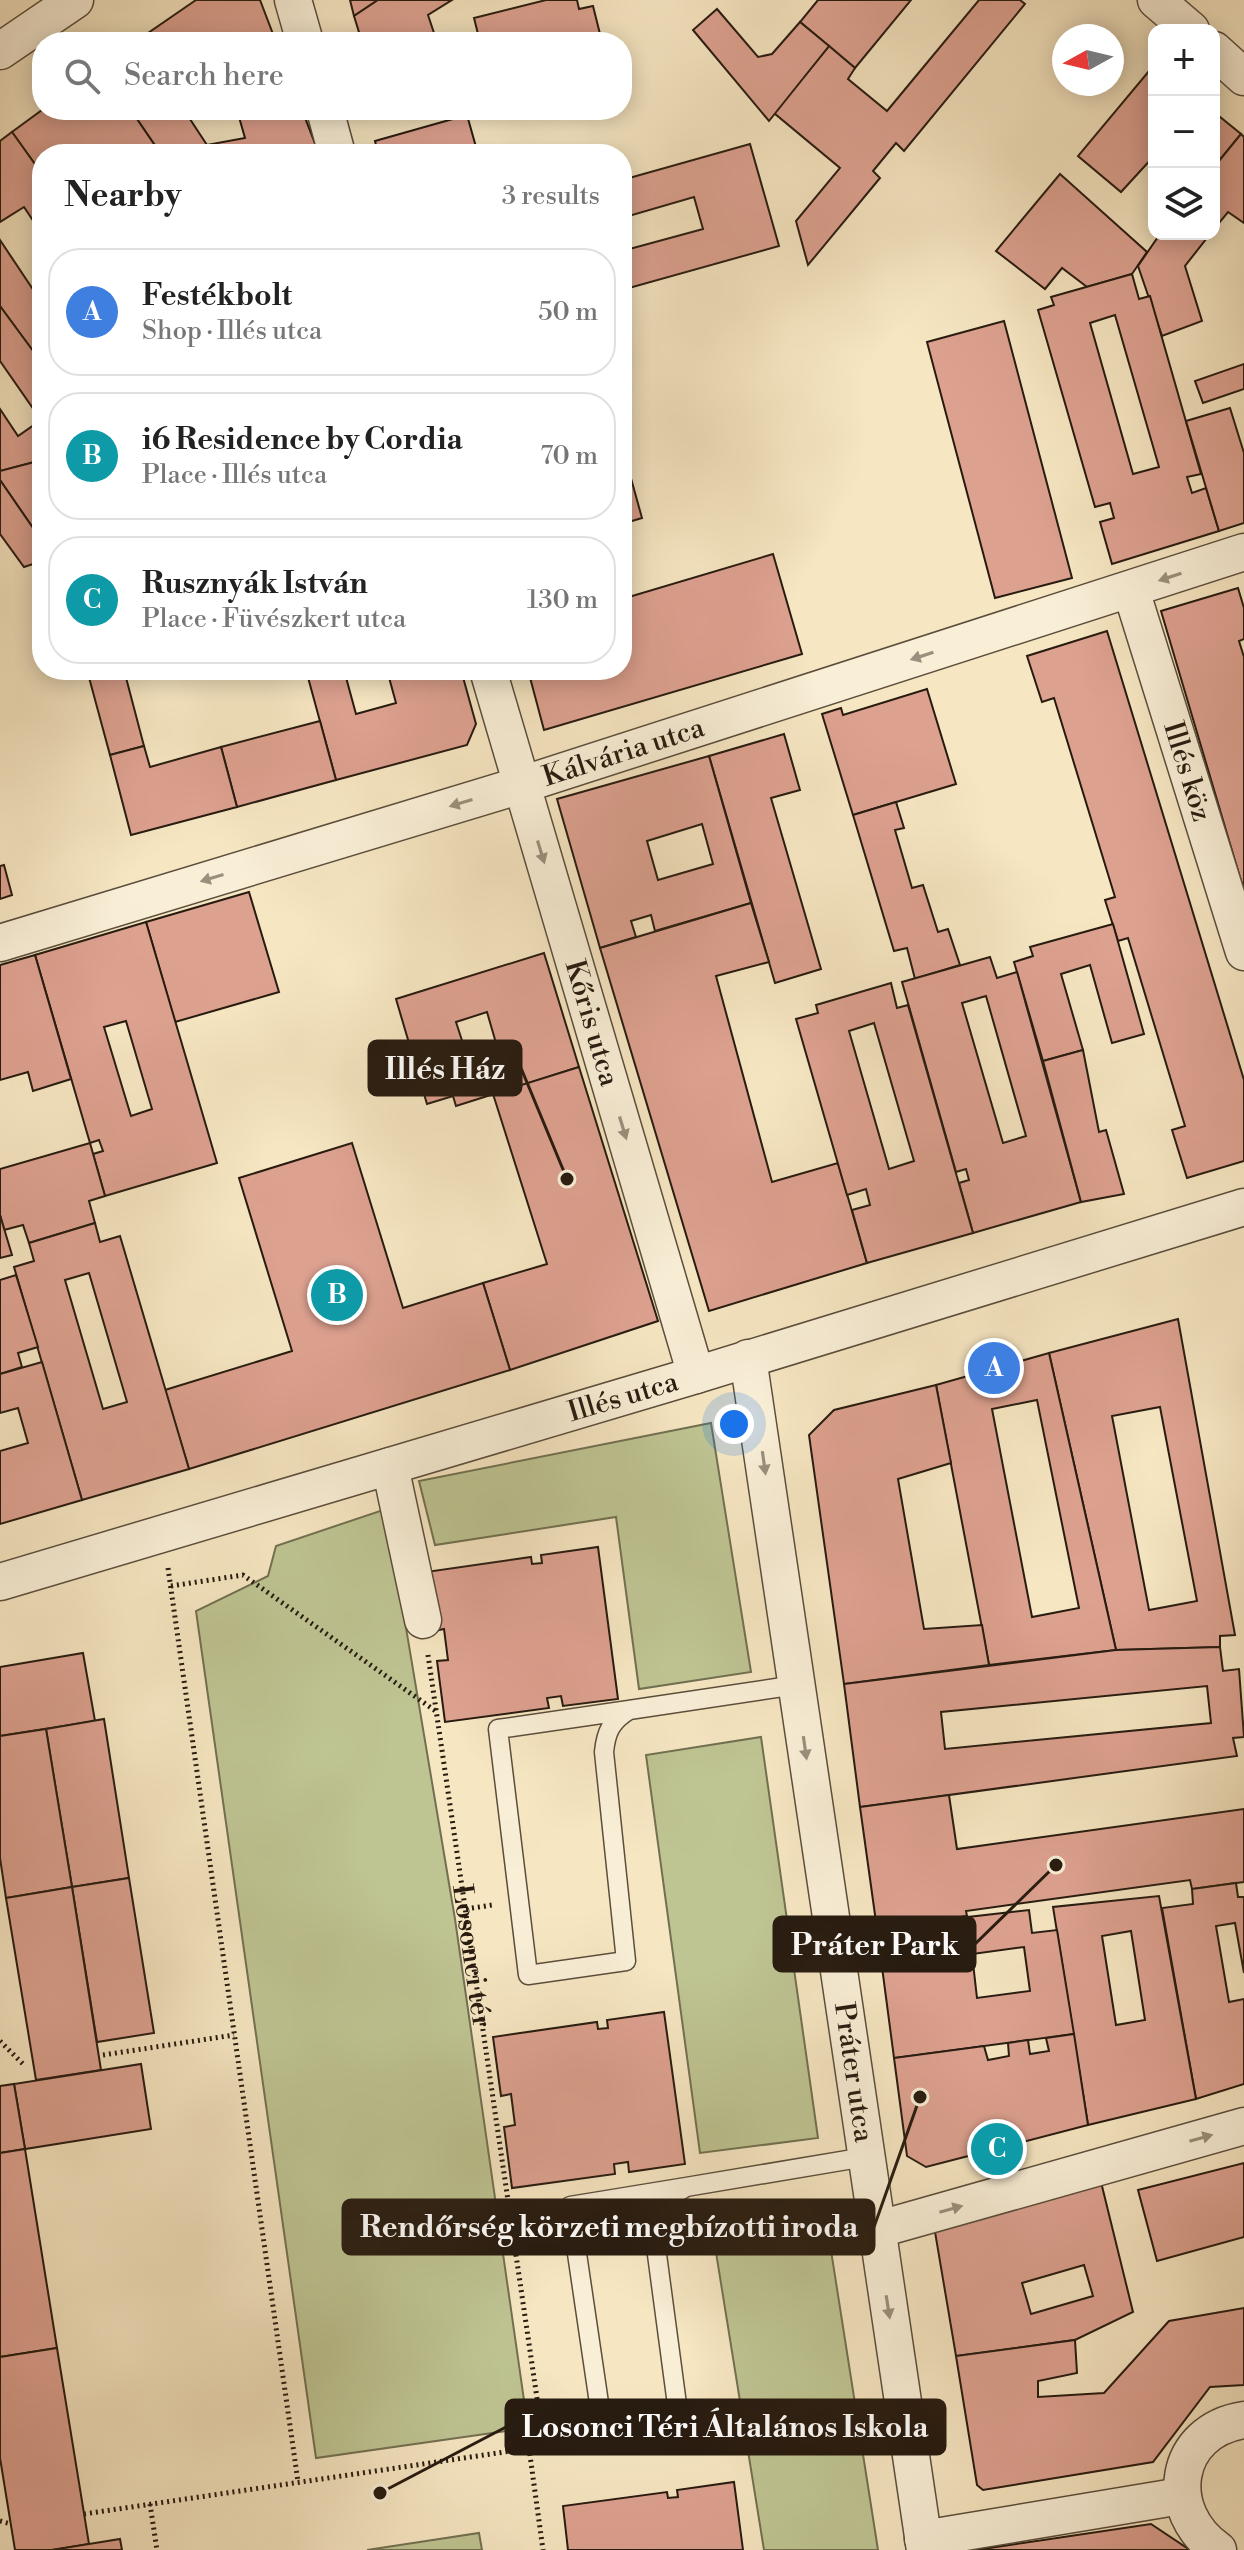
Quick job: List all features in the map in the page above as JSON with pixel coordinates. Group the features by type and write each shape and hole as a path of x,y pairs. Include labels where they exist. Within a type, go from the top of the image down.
{"street":[{"path":"0,51 75,0"},
{"path":"293,0 302,32"},
{"path":"1156,0 1184,24"},
{"path":"1220,55 1244,77"},
{"path":"328,120 334,144"},
{"name":"Kálvária utca","path":"0,943 521,785 1244,552"},
{"name":"Illés köz","path":"1131,590 1244,952"},
{"name":"Kőris utca","path":"491,680 696,1375"},
{"name":"Illés utca","path":"0,1582 163,1531 696,1375 1244,1207"},
{"name":"Práter utca","path":"748,1358 924,2544"},
{"path":"390,1466 423,1620"},
{"path":"876,2230 1244,2126"},
{"path":"1218,2550 1199,2536 1188,2517 1181,2496 1183,2472 1192,2451 1208,2434 1228,2422 1244,2420"},
{"path":"924,2544 1181,2496"}],"lane":[{"path":"629,1710 615,1719 606,1734 604,1752 626,1961 528,1975 498,1729 796,1685"},
{"path":"686,2187 665,2200 652,2217 680,2427 604,2437 570,2206 865,2157"}],"path":[{"path":"163,1531 298,2482"},
{"path":"171,1586 243,1575 437,1712"},
{"name":"Losonci tér","path":"423,1620 544,2446"},
{"path":"103,2055 234,2035"},
{"path":"0,2041 25,2066"},
{"path":"84,2514 604,2437"},
{"path":"529,2448 543,2550"},
{"path":"150,2504 157,2550"},
{"path":"0,2521 11,2524"}],"green space":[{"path":"711,1423 751,1672 639,1689 616,1517 435,1545 419,1481"},
{"path":"386,1509 455,1919 528,2428 316,2458 196,1611 268,1576 276,1546"},
{"path":"761,1737 818,2138 700,2153 646,1755"},
{"path":"827,2225 878,2550 764,2550 714,2240"},
{"path":"479,2533 482,2550 367,2550"}],"building":[{"path":"196,0 260,0 272,32 150,32"},
{"path":"350,0 378,0 354,16"},
{"path":"378,0 452,0 428,15 434,32 359,32 354,16"},
{"path":"546,0 577,0 579,9 593,6 600,32 478,32 474,18"},
{"path":"818,0 911,0 855,68 800,22"},
{"path":"979,0 1020,0 1025,4 904,151 896,143 873,171 880,178 808,265 796,221 840,168 774,113 829,46 855,68 848,79 887,111"},
{"path":"717,9 758,57 772,54 800,22 829,46 769,121 693,30"},
{"path":"1148,72 1148,163 1121,192 1078,156"},
{"path":"32,117 32,120 138,120 154,144 32,144 32,160 12,132"},
{"path":"1220,117 1241,134 1220,160"},
{"path":"138,120 191,120 206,144 154,144"},
{"path":"240,120 306,120 315,144 212,144 245,138"},
{"path":"449,120 468,120 475,144 376,144 375,141"},
{"path":"12,132 32,160 32,219 24,207 0,222 0,141"},
{"path":"1241,134 1244,137 1244,223 1228,212 1220,222 1220,160"},
{"path":"750,144 779,246 632,287 632,248 703,229 694,197 632,215 632,177"},
{"path":"1060,174 1147,252 1132,274 1087,287 1062,268 1045,289 996,251"},
{"path":"0,240 32,288 32,350 0,306"},
{"path":"1156,240 1205,240 1185,266 1202,321 1162,336 1138,266"},
{"path":"1132,274 1139,299 1150,296 1201,474 1187,477 1192,493 1206,488 1219,531 1112,564 1100,522 1114,518 1110,503 1095,507 1038,310 1054,305 1051,297","holes":["1115,315 1159,467 1133,474 1090,323"]},
{"path":"0,306 32,349 32,407 0,361"},
{"path":"1004,321 1072,578 995,598 927,342"},
{"path":"1244,364 1244,389 1203,403 1195,381"},
{"path":"1230,408 1244,453 1244,523 1219,531 1186,421"},
{"path":"0,409 18,436 32,426 32,463 0,471"},
{"path":"32,463 32,526 0,480 0,471"},
{"path":"0,480 32,526 32,564 24,567 0,534"},
{"path":"632,482 642,518 632,521"},
{"path":"773,554 802,654 544,730 531,680 632,680 632,596"},
{"path":"1238,588 1244,608 1244,639 1239,641 1244,657 1244,891 1161,611"},
{"path":"1107,631 1244,1080 1244,1161 1187,1178 1172,1130 1185,1126 1128,938 1118,941 1105,900 1115,897 1054,698 1042,702 1027,656"},
{"path":"90,680 127,680 144,746 110,755"},
{"path":"309,680 347,680 356,714 396,703 390,680 464,680 476,724 467,745 336,780"},
{"path":"927,689 956,784 853,815 822,714 841,708 843,715"},
{"path":"320,721 336,780 237,807 221,747"},
{"path":"784,734 800,790 771,798 821,969 775,983 709,756"},
{"path":"144,746 150,767 221,747 237,807 131,835 110,755"},
{"path":"709,756 751,903 655,931 651,915 631,921 636,937 600,948 557,799","holes":["702,824 713,864 658,880 647,841"]},
{"path":"896,802 904,828 895,830 912,888 923,885 938,932 948,929 960,965 915,979 907,948 894,951 853,815"},
{"path":"4,865 12,895 0,899 0,866"},
{"path":"249,892 279,992 175,1022 146,922"},
{"path":"751,903 769,962 716,976 772,1182 838,1163 867,1263 709,1311 600,948"},
{"path":"146,922 217,1163 105,1196 93,1154 103,1151 99,1140 90,1143 35,955","holes":["126,1021 152,1109 131,1116 104,1027"]},
{"path":"1113,924 1144,1034 1112,1043 1090,965 1061,974 1083,1050 1043,1061 1014,962 1033,956 1030,947"},
{"path":"544,953 579,1067 456,1106 453,1096 427,1104 396,999","holes":["487,1012 498,1050 468,1059 456,1022"]},
{"path":"35,955 71,1079 33,1091 28,1072 0,1080 0,965"},
{"path":"990,957 997,978 1017,972 1081,1202 973,1233 959,1183 969,1180 966,1169 956,1172 902,982","holes":["986,996 1026,1136 1003,1143 962,1003"]},
{"path":"891,983 897,1008 908,1005 973,1233 867,1263 852,1210 870,1205 866,1189 847,1195 796,1019 818,1013 816,1005","holes":["874,1023 914,1161 889,1169 849,1031"]},
{"path":"1083,1050 1099,1132 1106,1130 1124,1194 1081,1202 1043,1061"},
{"path":"579,1067 658,1321 510,1370 483,1283 547,1264 493,1094"},
{"path":"90,1143 105,1196 89,1201 95,1223 29,1243 23,1225 4,1230 0,1215 0,1169"},
{"path":"352,1143 403,1308 483,1283 510,1370 189,1469 165,1390 292,1351 239,1178"},
{"path":"0,1215 12,1255 0,1258"},
{"path":"95,1223 100,1242 120,1236 189,1469 82,1500 14,1267 34,1261 29,1243","holes":["89,1273 127,1402 103,1409 65,1280"]},
{"path":"16,1275 38,1347 18,1353 22,1367 0,1374 0,1280"},
{"path":"1178,1319 1235,1635 1220,1636 1220,1647 1116,1650 1049,1353","holes":["1160,1407 1197,1601 1149,1610 1112,1416"]},
{"path":"1049,1353 1116,1650 989,1665 936,1385","holes":["1037,1400 1079,1608 1032,1617 992,1409"]},
{"path":"42,1362 82,1500 0,1524 0,1451 28,1443 18,1408 0,1413 0,1374"},
{"path":"936,1385 951,1463 898,1479 924,1629 982,1625 989,1665 844,1684 809,1435 834,1410"},
{"path":"598,1547 618,1699 563,1706 561,1696 547,1698 549,1708 445,1722 437,1661 448,1660 444,1629 434,1631 426,1572 531,1557 532,1564 542,1563 541,1555"},
{"path":"1220,1647 1223,1671 1239,1669 1244,1737 1233,1738 1237,1756 860,1807 844,1684 1116,1650","holes":["1207,1686 1211,1723 945,1749 941,1712"]},
{"path":"83,1653 95,1721 0,1736 0,1667"},
{"path":"104,1719 129,1878 72,1887 46,1729"},
{"path":"46,1729 72,1887 6,1898 0,1858 0,1736"},
{"path":"949,1795 957,1849 1244,1809 1244,1882 1192,1889 1190,1880 966,1911 967,1916 877,1929 860,1807"},
{"path":"129,1878 154,2033 97,2042 72,1887"},
{"path":"1236,1883 1238,1897 1244,1897 1244,1973 1235,1923 1216,1926 1229,2002 1244,1999 1244,2084 1196,2099 1162,1908 1193,1904 1192,1889"},
{"path":"72,1887 101,2070 36,2080 6,1898"},
{"path":"1159,1896 1196,2099 1088,2125 1053,1907","holes":["1131,1931 1145,2020 1116,2025 1102,1936"]},
{"path":"1029,1910 1032,1933 1057,1930 1074,2034 894,2058 877,1929 934,1921 936,1935 944,1934 942,1920","holes":["1024,1947 1030,1991 977,1998 972,1954"]},
{"path":"664,2012 685,2164 629,2172 628,2162 614,2164 615,2174 512,2188 504,2127 515,2125 511,2094 501,2096 493,2037 597,2022 598,2029 608,2028 607,2020"},
{"path":"1074,2034 1088,2125 926,2167 907,2156 894,2058 984,2046 988,2060 1009,2056 1008,2043 1028,2040 1030,2054 1049,2051 1046,2038"},
{"path":"141,2064 151,2129 25,2149 14,2084"},
{"path":"14,2084 25,2149 0,2153 0,2086"},
{"path":"25,2149 57,2348 0,2357 0,2153"},
{"path":"1244,2163 1244,2237 1157,2261 1138,2190"},
{"path":"1101,2182 1133,2312 1075,2340 956,2356 934,2226","holes":["1084,2265 1093,2296 1031,2314 1022,2283"]},
{"path":"1244,2308 1244,2385 1210,2387 1153,2462 983,2490 977,2485 956,2356 1075,2340 1077,2373 1038,2381 1038,2397 1104,2393 1169,2321"},
{"path":"57,2348 89,2544 52,2550 15,2550 0,2458 0,2357"},
{"path":"734,2482 743,2550 568,2550 563,2506 667,2492 668,2498 678,2497 677,2490"},
{"path":"1151,2524 1190,2550 976,2550"},
{"path":"120,2539 122,2550 52,2550 89,2544"}],"place":[{"name":"Illés Ház","path":"567,1179"},
{"name":"i6 Residence by Cordia","path":"337,1295"},
{"name":"Festékbolt","path":"994,1368"},
{"name":"Práter Park","path":"1056,1865"},
{"name":"Rendőrség körzeti megbízotti iroda","path":"920,2097"},
{"name":"Rusznyák István","path":"997,2149"},
{"name":"Losonci Téri Általános Iskola","path":"380,2493"}]}
